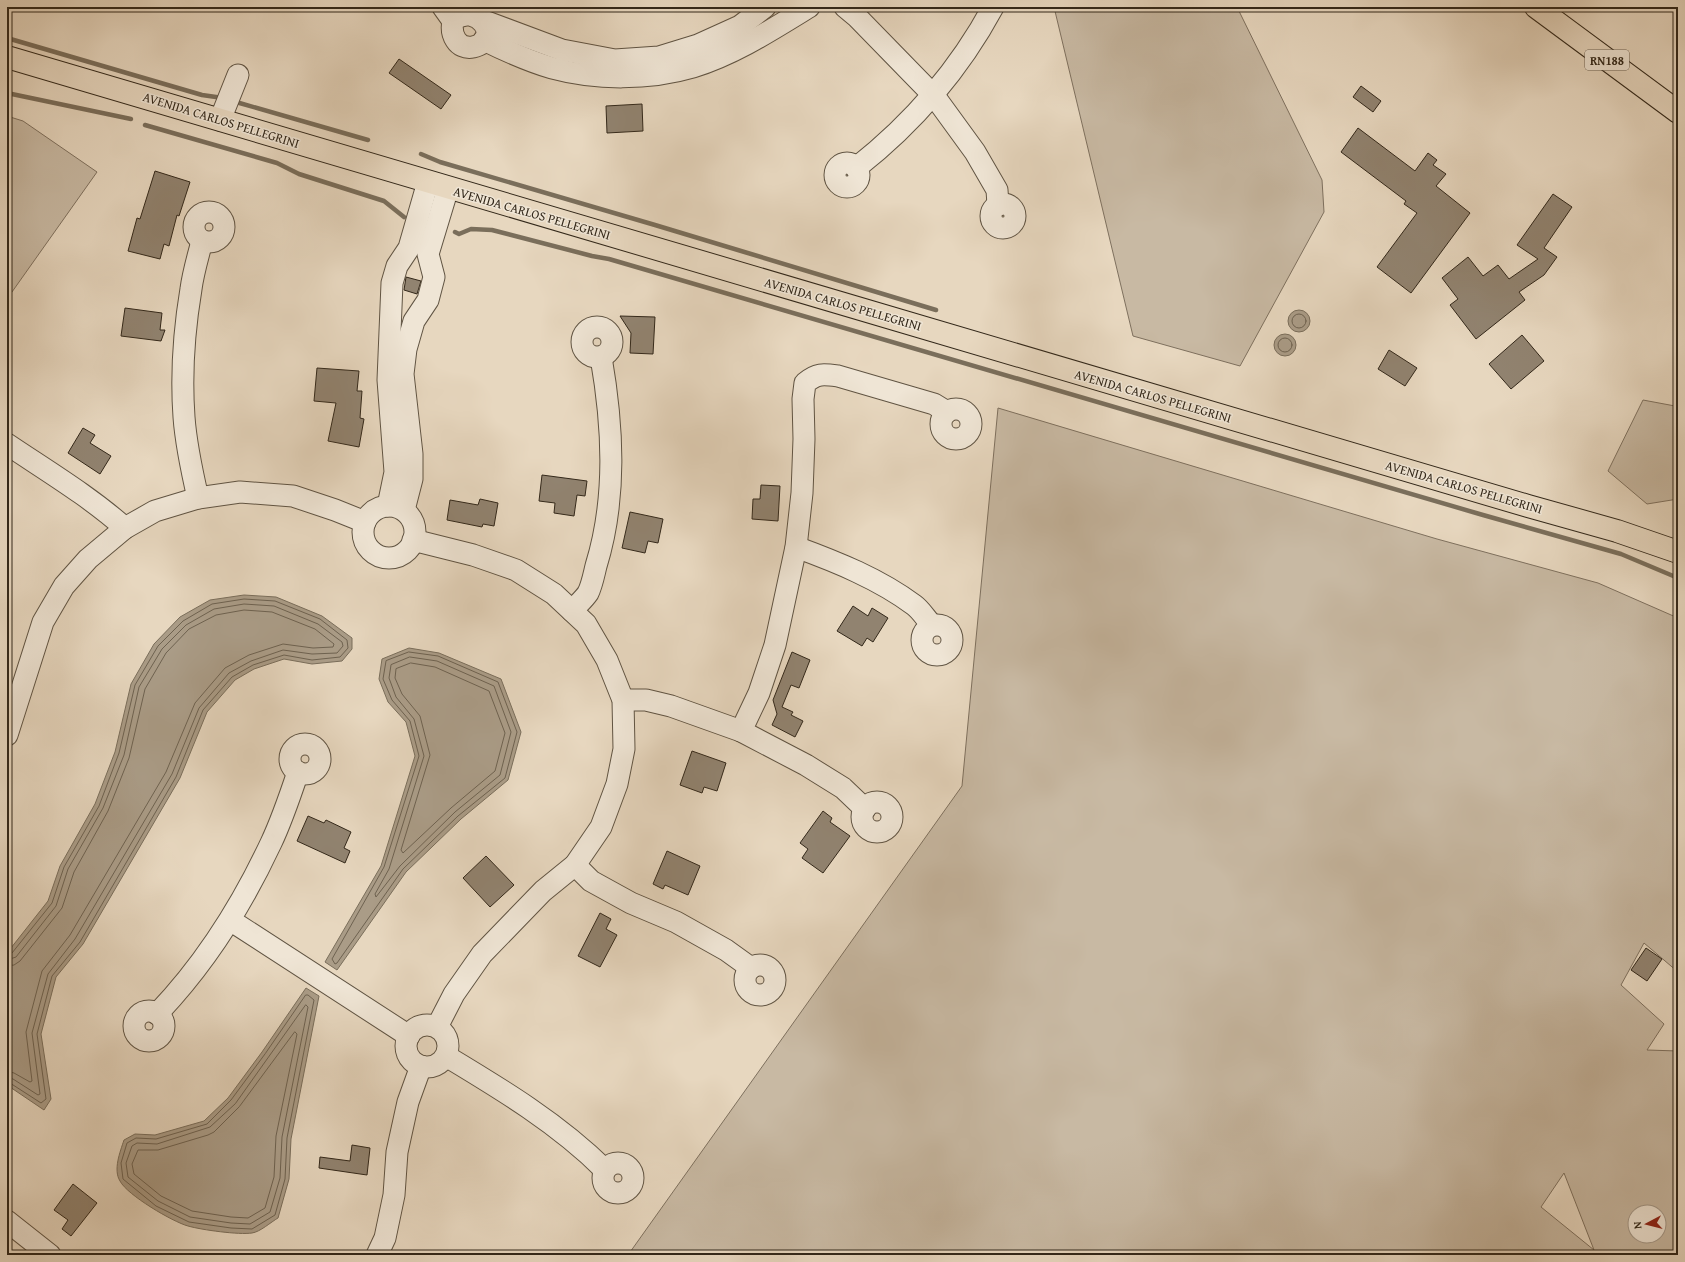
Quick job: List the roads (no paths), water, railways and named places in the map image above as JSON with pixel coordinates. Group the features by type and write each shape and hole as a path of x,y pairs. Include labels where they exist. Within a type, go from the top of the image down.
{"main road":[{"name":"RN188","path":"1536,7 1678,112"},
{"name":"AVENIDA CARLOS PELLEGRINI","path":"7,57 1617,531 1678,552"}],"street":[{"path":"478,20 474,46 463,46 454,38 448,14 461,13 562,50 615,60 659,57 698,45 740,26 765,7"},
{"path":"478,20 509,53 552,68 598,76 649,76 693,67 736,49 810,7"},
{"path":"845,7 868,28 933,94 975,152 997,190 998,206"},
{"path":"856,168 885,145 950,75 975,39 993,7"},
{"path":"220,120 238,75"},
{"path":"396,508 396,472 388,380 392,283 397,266 409,248 438,185"},
{"path":"396,508 412,479 412,454 403,374 406,349 414,320 428,300 434,276 428,254 438,185"},
{"path":"198,498 189,459 185,424 184,376 185,330 191,287 202,241"},
{"path":"409,248 428,254"},
{"path":"390,315 414,320"},
{"path":"572,611 588,592 603,543 610,489 611,436 608,395 601,357"},
{"path":"741,731 759,693 775,645 796,547 802,493 804,439 803,398 805,383 813,377 824,374 838,376 934,404 947,412"},
{"path":"7,428 9,435 7,444 74,488 125,528"},
{"path":"7,736 14,690 43,622 64,586 88,559 125,528 155,512 198,498 240,492 293,496 365,522"},
{"path":"380,507 396,508 410,516 414,524 415,532 409,548 403,554 386,558 377,555 370,550 365,543 363,534 365,522 372,512 380,507"},
{"path":"413,540 473,555 516,570 554,594 586,624 607,660 624,700 624,749 617,784 600,827 574,865 543,891 482,954 454,994 437,1027"},
{"path":"796,547 838,562 879,584 915,606 932,625"},
{"path":"624,700 646,700 671,706 741,731 806,765 843,788 865,809"},
{"path":"157,1014 181,989 230,920 272,843 298,772"},
{"path":"574,865 591,881 630,903 682,925 726,950 751,968"},
{"path":"230,920 408,1036"},
{"path":"431,1025 437,1027 443,1031 446,1036 448,1043 446,1056 441,1062 435,1065 428,1067 421,1066 409,1057 406,1043 408,1036 418,1027 431,1025"},
{"path":"446,1056 508,1092 590,1154 605,1170"},
{"path":"377,1255 385,1238 394,1194 397,1152 408,1102 421,1066"},
{"path":"7,1222 50,1255"}],"water":[{"path":"1295,310 1303,310 1310,317 1310,325 1303,332 1295,332 1288,325 1288,317"},
{"path":"1281,334 1289,334 1296,341 1296,349 1289,356 1281,356 1274,349 1274,341"},
{"path":"244,595 276,597 322,616 352,638 352,649 342,661 312,664 284,659 254,669 235,680 207,712 180,778 83,944 56,977 41,1034 51,1099 44,1110 7,1085 7,953 48,901 60,866 95,804 115,752 131,684 154,644 180,617 210,600"},
{"path":"409,648 439,653 501,679 521,732 508,780 461,819 406,872 337,970 325,962 381,866 415,756 406,722 388,702 379,679 382,659"},
{"path":"306,988 319,996 291,1139 289,1179 278,1218 262,1229 252,1233 230,1233 202,1229 188,1226 172,1219 151,1207 124,1187 118,1177 117,1166 124,1140 135,1134 155,1135 204,1121 228,1098"}],"waterway":[{"path":"7,38 202,95 223,98"},
{"path":"7,93 131,119"},
{"path":"236,102 368,140"},
{"path":"145,125 277,163 299,174 384,201 404,217"},
{"path":"421,154 440,162 936,310"},
{"path":"455,232 459,234 471,229 492,230 609,259 1621,554 1678,578"}]}
